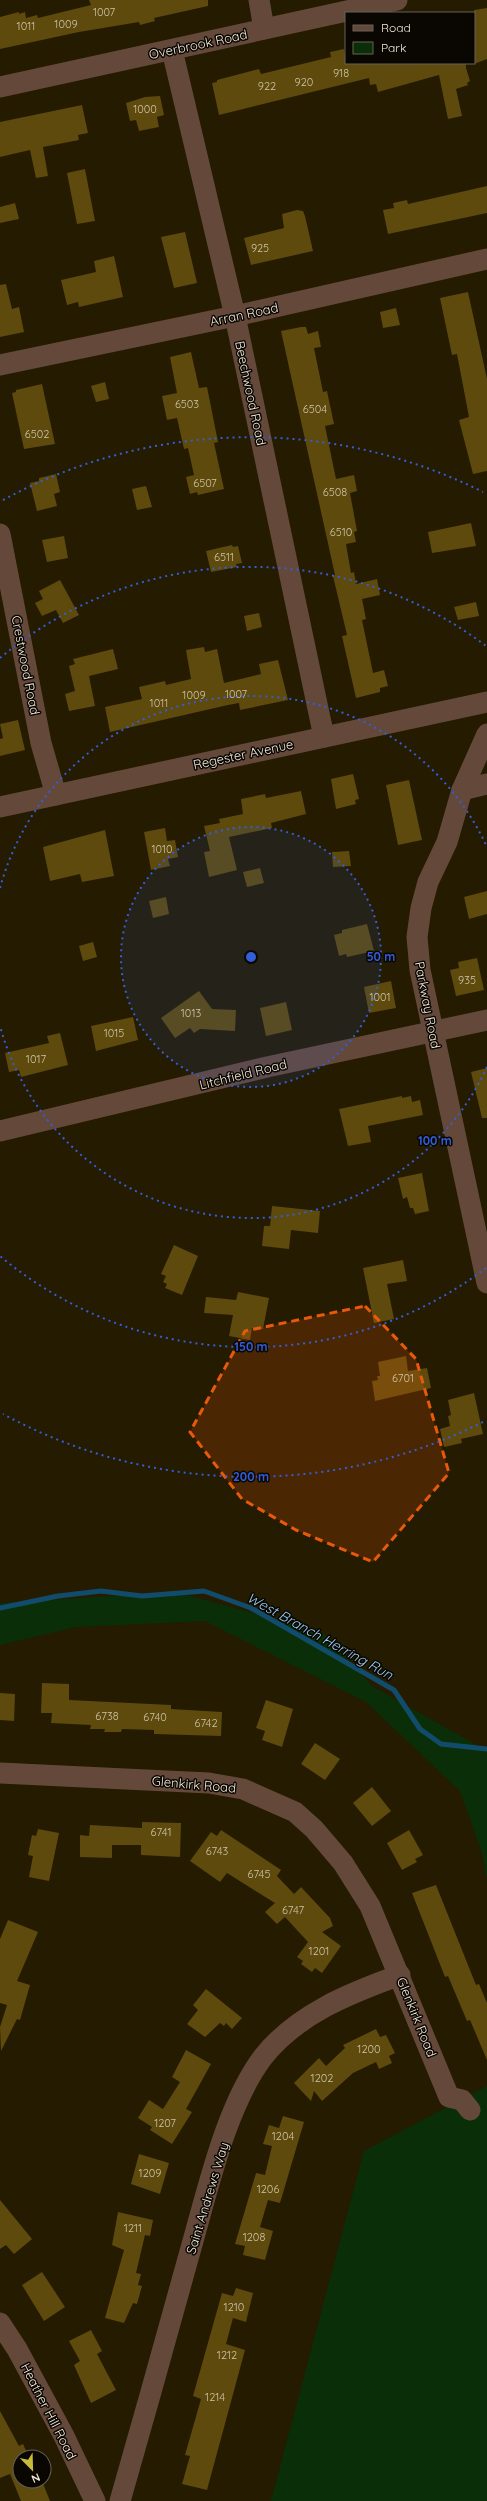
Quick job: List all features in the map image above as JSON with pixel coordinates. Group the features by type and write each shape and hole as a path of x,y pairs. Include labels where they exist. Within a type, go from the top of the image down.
{"street":[{"path":"259,0 264,29"},
{"name":"Overbrook Road","path":"0,87 396,0"},
{"name":"Beechwood Road","path":"172,50 235,316 324,737"},
{"name":"Arran Road","path":"0,365 235,316 487,259"},
{"name":"Crestwood Road","path":"0,534 41,743 56,796"},
{"name":"Regester Avenue","path":"0,808 487,702"},
{"name":"Parkway Road","path":"487,734 462,790 446,842 428,882 421,908 417,937 420,970 487,1283"},
{"path":"462,790 487,784"},
{"name":"Litchfield Road","path":"0,1131 433,1030 487,1020"},
{"name":"Glenkirk Road","path":"0,1775 209,1783 243,1789 294,1812 314,1830 343,1863 370,1906 400,1975 449,2097 462,2100 470,2110"},
{"name":"Saint Andrews Way","path":"120,2501 200,2218 232,2113 245,2085 264,2056 288,2031 334,2002 400,1975"},
{"name":"Heather Hill Road","path":"0,2322 17,2349 64,2436 95,2501"}],"highlighted area":[{"path":"365,1306 416,1359 449,1473 373,1562 296,1530 242,1499 190,1432 245,1331"}],"green space":[{"path":"175,1592 321,1631 372,1686 487,1751 487,1878 482,1853 460,1791 366,1702 205,1621 76,1627 0,1645 0,1603"},
{"path":"487,2086 487,2501 271,2501 364,2151"}],"building":[{"path":"89,0 208,0 208,6 154,18 155,21 140,25 139,22 79,32 0,49 0,17 25,12 26,18 37,15 38,18 91,5"},
{"path":"487,8 487,59 475,64 475,12 474,10"},
{"path":"344,49 345,64 466,64 470,81 467,83 468,85 456,89 462,116 448,119 439,75 378,92 376,84 370,85 369,78 219,115 212,83 217,82 217,80 259,69 261,74 331,57 330,52"},
{"path":"160,96 164,115 157,117 159,127 139,131 136,120 130,121 126,103 145,97"},
{"path":"82,105 88,133 78,135 79,140 43,147 48,176 36,178 30,150 0,157 0,122"},
{"path":"85,169 95,221 77,224 67,173"},
{"path":"487,186 487,213 388,234 383,210 394,208 393,203 407,200 408,204"},
{"path":"15,203 19,219 0,223 0,207"},
{"path":"297,210 303,211 305,216 313,251 251,265 244,238 284,228 282,214"},
{"path":"185,232 197,283 174,288 161,237"},
{"path":"114,256 123,297 79,307 78,302 67,305 61,280 96,272 94,261"},
{"path":"6,284 12,309 19,307 24,332 0,337 0,285"},
{"path":"468,292 487,379 487,471 473,474 459,420 469,417 457,354 452,355 440,298"},
{"path":"396,308 400,325 383,328 380,312"},
{"path":"306,327 308,334 318,331 321,347 314,348 323,392 327,391 334,424 325,426 336,479 354,475 357,491 350,493 357,531 354,532 356,542 346,544 351,573 354,572 356,584 377,579 380,595 362,599 366,619 362,620 373,673 384,670 388,686 380,688 380,692 356,698 342,636 347,635 333,576 335,575 281,331"},
{"path":"191,352 199,388 207,387 218,442 214,443 224,489 198,495 197,492 190,494 186,477 194,475 188,448 184,449 177,418 167,420 162,396 177,393 170,357"},
{"path":"105,382 109,399 96,402 91,386"},
{"path":"42,384 55,444 24,449 12,393 16,392 16,390"},
{"path":"56,474 60,492 54,494 57,506 37,511 30,483 39,481 39,478"},
{"path":"146,486 152,507 137,510 132,489"},
{"path":"471,523 476,546 432,553 428,532"},
{"path":"64,536 68,558 47,562 42,540"},
{"path":"232,545 233,547 238,546 242,563 236,564 237,567 211,572 206,551"},
{"path":"60,580 79,615 63,623 56,610 42,616 35,603 43,599 39,591"},
{"path":"476,602 479,616 458,620 454,607"},
{"path":"259,613 262,627 247,631 244,616"},
{"path":"204,647 205,652 217,649 224,683 261,674 259,664 278,660 288,700 240,710 239,703 110,732 105,707 142,699 139,687 165,681 166,685 191,679 186,650"},
{"path":"113,649 118,669 89,676 95,706 69,711 65,694 75,691 69,666 75,664 73,659"},
{"path":"18,720 25,750 0,756 0,739 3,738 0,724"},
{"path":"353,774 359,799 355,800 356,804 336,809 331,779"},
{"path":"409,780 422,840 398,845 386,785"},
{"path":"301,791 306,814 271,823 272,828 229,837 237,870 209,877 204,852 210,851 204,826 220,823 219,819 243,814 241,799 265,794 266,798"},
{"path":"165,828 167,841 175,840 178,857 168,859 170,866 151,870 144,832"},
{"path":"105,830 114,876 82,882 80,874 50,881 43,847"},
{"path":"349,851 351,866 333,867 332,852"},
{"path":"260,868 264,883 247,887 243,872"},
{"path":"487,891 487,914 469,919 464,897"},
{"path":"166,897 169,914 153,918 149,901"},
{"path":"367,924 374,951 347,957 346,954 339,956 334,935 342,933 342,930"},
{"path":"93,942 97,957 83,961 79,946"},
{"path":"477,958 484,990 456,996 450,970 459,968 458,962"},
{"path":"391,981 396,1008 369,1013 364,987"},
{"path":"199,991 212,1009 236,1010 235,1031 200,1029 194,1033 190,1028 175,1038 161,1018"},
{"path":"286,1002 292,1030 266,1036 260,1008"},
{"path":"133,1017 138,1040 96,1051 91,1026"},
{"path":"60,1033 68,1065 21,1077 19,1070 9,1072 5,1053 49,1043 47,1036"},
{"path":"487,1068 487,1118 482,1118 471,1072"},
{"path":"402,1096 402,1098 411,1096 412,1102 420,1100 423,1115 368,1126 371,1142 348,1146 339,1109"},
{"path":"422,1173 429,1211 415,1214 413,1208 410,1208 407,1197 403,1199 398,1178"},
{"path":"272,1206 320,1211 318,1233 291,1230 289,1249 262,1246 264,1226 270,1226"},
{"path":"174,1245 198,1256 182,1295 165,1288 167,1284 163,1282 166,1276 161,1274"},
{"path":"403,1260 407,1281 387,1284 394,1319 374,1323 363,1268"},
{"path":"238,1292 269,1298 263,1329 252,1328 250,1340 229,1336 233,1315 204,1313 206,1297 236,1300"},
{"path":"406,1356 408,1371 427,1368 431,1388 375,1401 372,1381 378,1380 377,1376 380,1376 378,1362"},
{"path":"474,1393 483,1434 461,1439 462,1443 444,1447 440,1429 450,1426 448,1416 451,1415 448,1400"},
{"path":"42,1683 69,1684 69,1700 171,1705 171,1709 222,1712 221,1736 154,1734 154,1730 122,1729 121,1732 104,1732 105,1729 90,1729 91,1725 51,1723 52,1713 41,1713"},
{"path":"0,1693 15,1694 14,1721 0,1720"},
{"path":"266,1700 293,1709 282,1747 262,1740 265,1731 256,1728"},
{"path":"315,1743 340,1759 325,1780 301,1764"},
{"path":"372,1787 391,1811 372,1826 353,1803"},
{"path":"142,1822 181,1823 180,1857 141,1855 141,1845 112,1845 112,1858 80,1857 80,1835 89,1836 90,1825 142,1828"},
{"path":"38,1829 59,1833 49,1881 29,1877 33,1856 28,1855 32,1835 36,1836"},
{"path":"221,1830 281,1870 277,1876 294,1894 301,1887 330,1918 333,1926 322,1932 341,1946 322,1973 315,1968 312,1972 301,1964 303,1961 297,1957 308,1942 285,1917 277,1924 265,1912 275,1903 227,1873 220,1882 190,1861 211,1832 217,1836"},
{"path":"409,1830 423,1855 415,1859 417,1862 402,1870 387,1843"},
{"path":"436,1885 476,1985 479,1984 487,2003 487,2060 470,2020 467,2021 448,1976 445,1977 412,1893"},
{"path":"8,1920 38,1932 17,1981 30,1985 20,2020 17,2019 1,2051 0,2027 7,2005 0,2003 0,1939"},
{"path":"206,1989 242,2018 232,2029 226,2023 224,2026 220,2023 205,2037 187,2024 198,2010 193,2005"},
{"path":"376,2029 380,2037 386,2035 395,2053 389,2056 392,2063 379,2069 376,2062 353,2073 322,2101 314,2091 311,2101 294,2083 319,2058 326,2066 345,2048 343,2045"},
{"path":"186,2050 211,2064 186,2109 192,2112 172,2144 150,2130 152,2127 138,2118 149,2100 163,2109 180,2082 172,2077"},
{"path":"283,2116 304,2122 280,2203 268,2200 260,2227 273,2231 265,2260 243,2255 245,2246 235,2244 256,2173 265,2175 272,2146 263,2144 269,2125 279,2128"},
{"path":"139,2154 169,2163 160,2194 131,2184"},
{"path":"0,2200 32,2239 14,2254 6,2245 0,2249"},
{"path":"118,2212 153,2220 150,2236 145,2235 136,2273 141,2274 138,2285 142,2286 137,2304 133,2303 124,2323 105,2318 124,2250 112,2245"},
{"path":"42,2272 65,2307 44,2321 22,2285"},
{"path":"236,2288 253,2293 246,2322 233,2318 226,2344 245,2350 207,2490 182,2484 190,2456 185,2455 201,2399 193,2396 222,2293 233,2296"},
{"path":"91,2330 102,2351 97,2354 116,2390 91,2403 74,2365 80,2361 69,2341"},
{"path":"0,2411 19,2446 23,2444 25,2449 12,2449 12,2479 10,2474 0,2478"},
{"path":"16,2489 45,2489 50,2501 21,2501"}],"waterway":[{"name":"West Branch Herring Run","path":"0,1608 58,1596 101,1591 142,1596 204,1591 251,1608 394,1690 420,1729 441,1744 487,1749"}]}
